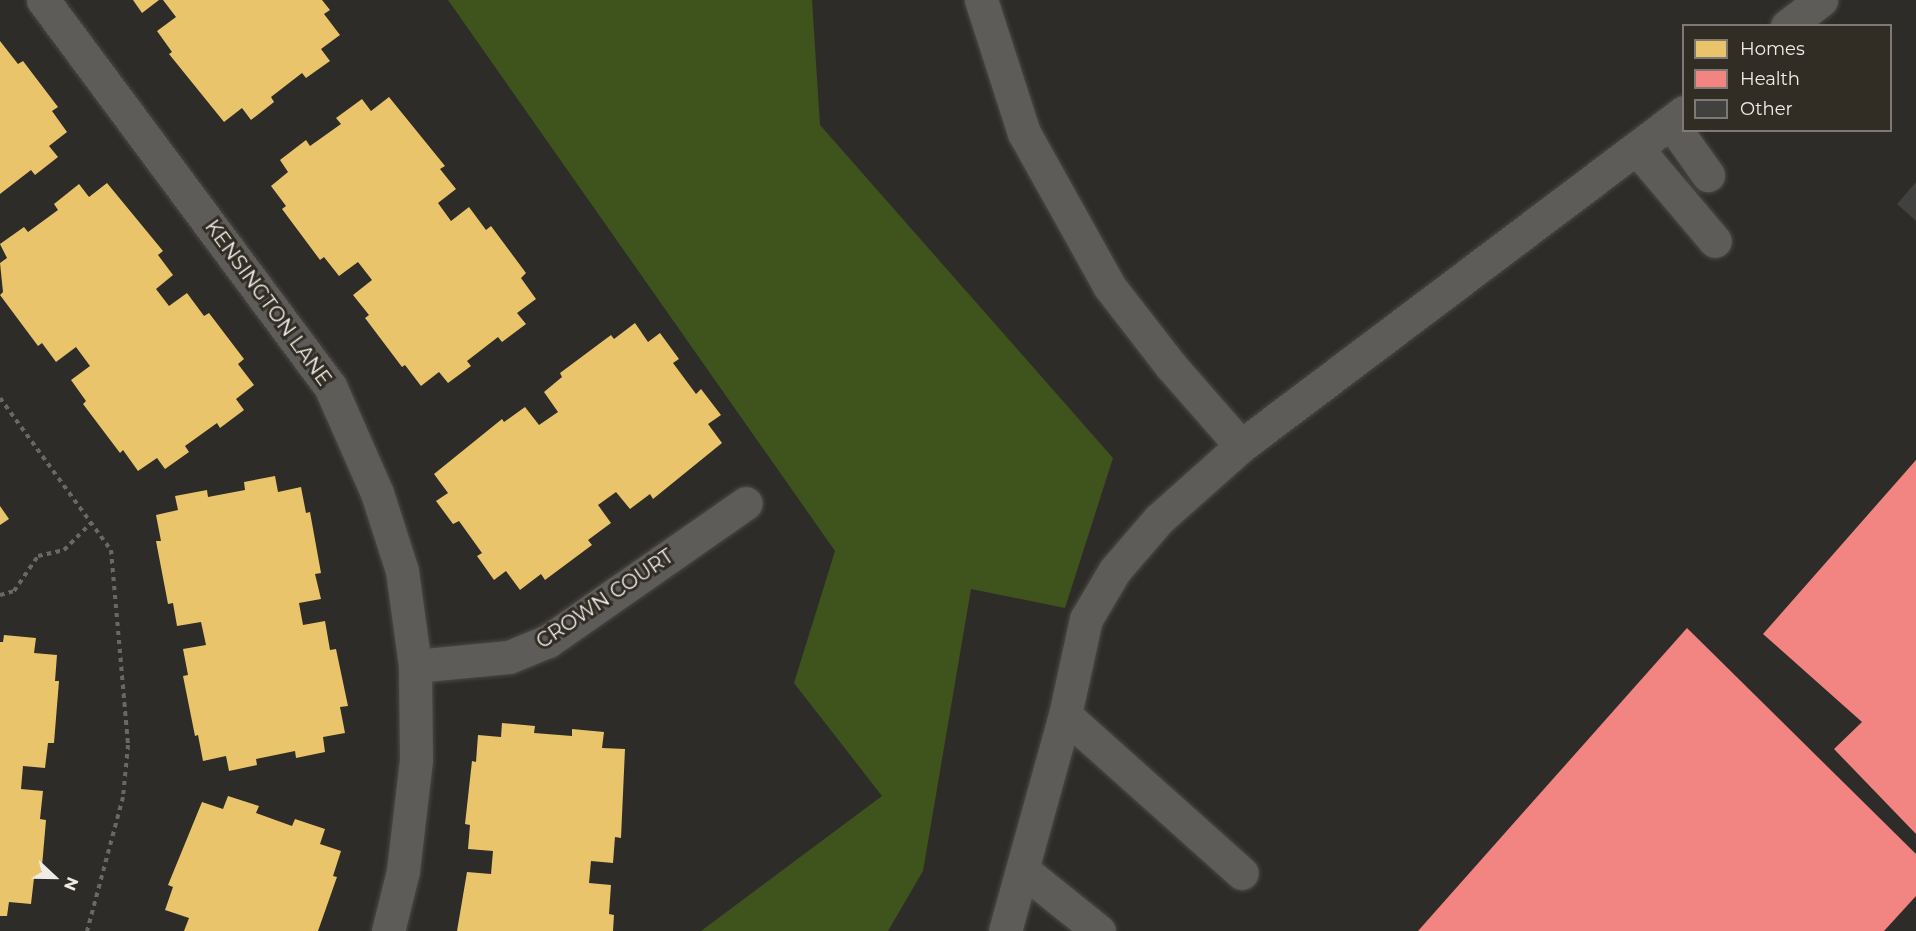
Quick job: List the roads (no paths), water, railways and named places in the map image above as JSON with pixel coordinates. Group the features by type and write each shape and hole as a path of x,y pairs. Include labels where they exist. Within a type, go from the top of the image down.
{"street":[{"name":"KENSINGTON LANE","path":"43,0 330,386 377,493 402,571 415,666 416,760 403,871 388,931"},
{"path":"981,0 1024,133 1110,286 1171,366 1241,446"},
{"path":"1790,24 1821,0"},
{"path":"1005,931 1024,871 1065,715 1086,619 1115,570 1159,519 1241,446 1638,150 1677,118"},
{"path":"1685,132 1708,175"},
{"path":"1638,150 1715,242"},
{"name":"CROWN COURT","path":"415,666 509,657 548,641 746,503"},
{"path":"1065,715 1242,873"},
{"path":"1024,871 1099,931"}]}
